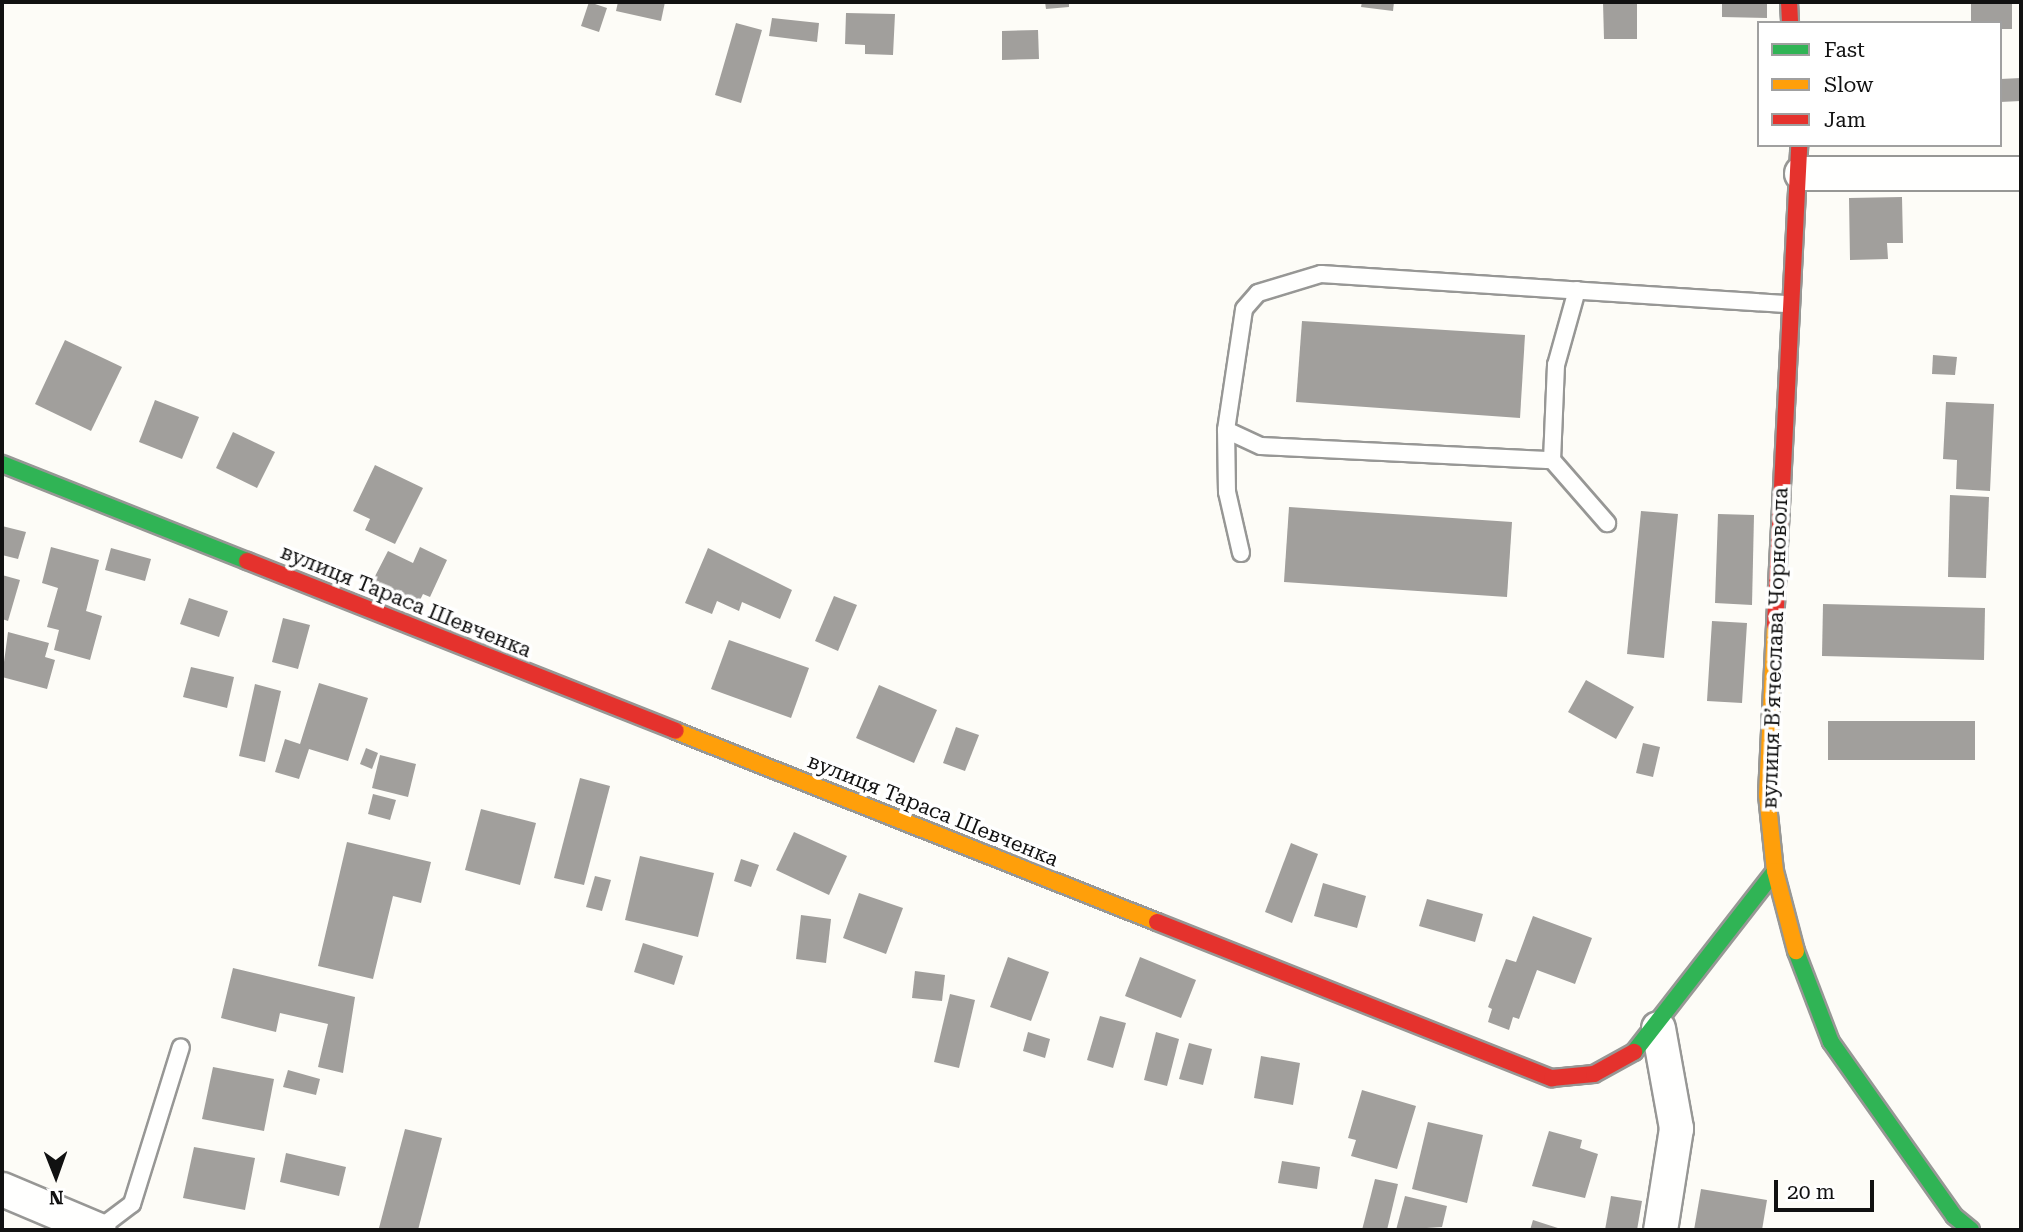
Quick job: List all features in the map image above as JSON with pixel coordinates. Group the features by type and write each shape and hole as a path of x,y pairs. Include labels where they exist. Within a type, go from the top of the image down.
{"street":[{"path":"1789,2 1790,21"},
{"name":"вулиця Вʼячеслава Чорновола","path":"1971,1230 1954,1216 1830,1042 1799,961 1775,871 1766,795 1789,304 1800,159 2021,173"},
{"name":"вулиця Тараса Шевченка","path":"2,464 1552,1078 1594,1074 1628,1060 1658,1028 1676,994 1775,871"},
{"path":"1658,1028 1676,1128 1660,1230"},
{"path":"2,1189 99,1229"}],"lane":[{"path":"1241,553 1227,492 1226,430 1244,309 1258,293 1321,274 1789,304"},
{"path":"1577,290 1556,365 1552,460 1607,523"},
{"path":"1226,430 1261,446 1552,460"},
{"path":"99,1229 132,1204 181,1047"}],"building":[{"path":"589,2 607,8 599,32 581,26"},
{"path":"618,2 665,2 661,21 616,11"},
{"path":"1045,2 1069,2 1069,7 1046,9"},
{"path":"1362,2 1394,2 1393,11 1361,7"},
{"path":"1603,2 1637,2 1637,39 1604,39"},
{"path":"1722,2 1767,2 1767,18 1722,17"},
{"path":"1971,2 2012,2 2012,29 2002,29 2002,21 1971,21"},
{"path":"846,13 895,14 893,55 865,54 865,45 845,44"},
{"path":"772,18 819,23 817,42 769,36"},
{"path":"736,23 762,30 741,103 715,95"},
{"path":"1038,30 1039,59 1002,60 1002,31"},
{"path":"2021,78 2021,101 2002,102 2002,79"},
{"path":"1902,197 1903,243 1887,243 1888,259 1850,260 1849,198"},
{"path":"1302,321 1525,335 1520,418 1296,402"},
{"path":"65,340 122,367 91,431 35,404"},
{"path":"1933,355 1957,357 1955,375 1932,374"},
{"path":"155,400 199,417 182,459 139,442"},
{"path":"1946,402 1994,404 1990,491 1956,489 1957,460 1943,459"},
{"path":"233,432 275,452 257,488 216,468"},
{"path":"375,465 423,488 395,544 365,530 370,519 353,511"},
{"path":"1950,495 1989,497 1986,578 1948,577"},
{"path":"1289,507 1512,522 1507,597 1284,582"},
{"path":"1641,511 1678,514 1664,658 1627,654"},
{"path":"1718,514 1754,515 1752,605 1715,603"},
{"path":"2,526 26,532 18,559 2,555"},
{"path":"51,547 99,560 86,611 102,616 90,660 54,650 59,630 47,627 58,588 42,583"},
{"path":"420,547 447,560 430,597 423,594 417,606 371,584 388,551 413,563"},
{"path":"111,548 151,559 145,581 105,570"},
{"path":"708,548 792,590 780,619 742,602 739,611 717,601 712,614 685,603"},
{"path":"2,575 20,580 8,621 2,619"},
{"path":"834,596 857,605 838,651 815,641"},
{"path":"189,598 228,611 219,637 180,624"},
{"path":"1823,604 1985,608 1984,660 1822,656"},
{"path":"283,618 310,625 298,669 272,662"},
{"path":"1712,621 1747,623 1742,703 1707,701"},
{"path":"8,632 49,643 45,657 55,660 47,689 2,677"},
{"path":"729,640 809,668 791,718 711,689"},
{"path":"191,667 234,677 227,708 183,697"},
{"path":"1586,680 1634,707 1616,739 1568,712"},
{"path":"319,683 368,698 348,761 309,749 299,779 275,772 285,739 300,744"},
{"path":"255,684 281,691 265,762 239,756"},
{"path":"879,685 937,710 914,763 856,738"},
{"path":"1828,721 1975,721 1975,760 1828,760"},
{"path":"956,727 979,735 965,771 943,763"},
{"path":"1643,743 1660,747 1653,777 1636,773"},
{"path":"366,748 378,753 372,769 360,764"},
{"path":"380,755 416,764 408,797 372,788"},
{"path":"580,778 610,786 584,885 554,878"},
{"path":"373,794 396,800 390,820 368,814"},
{"path":"481,809 536,823 520,885 465,870"},
{"path":"794,832 847,856 829,895 776,870"},
{"path":"347,842 431,862 421,903 393,896 373,979 318,966"},
{"path":"1291,843 1318,854 1292,923 1265,912"},
{"path":"640,856 714,873 698,937 625,920"},
{"path":"741,859 759,865 751,887 734,881"},
{"path":"595,876 611,880 602,911 586,907"},
{"path":"1323,883 1366,896 1357,928 1314,916"},
{"path":"859,893 903,908 886,954 843,938"},
{"path":"1427,899 1483,914 1475,942 1419,926"},
{"path":"801,915 831,919 826,963 796,959"},
{"path":"1533,916 1592,938 1575,984 1537,970 1519,1019 1513,1017 1509,1030 1488,1022 1492,1009 1488,1007 1506,959 1516,962"},
{"path":"643,943 683,956 674,985 634,972"},
{"path":"1008,957 1049,972 1031,1021 990,1007"},
{"path":"1140,957 1196,980 1181,1018 1125,996"},
{"path":"233,968 355,997 343,1073 318,1067 328,1024 280,1013 276,1032 221,1018"},
{"path":"915,971 945,975 942,1001 912,998"},
{"path":"950,994 975,1000 959,1068 934,1062"},
{"path":"1100,1016 1126,1023 1113,1068 1087,1060"},
{"path":"1028,1032 1050,1039 1045,1058 1023,1051"},
{"path":"1156,1032 1179,1039 1167,1086 1144,1080"},
{"path":"1189,1043 1212,1049 1203,1085 1179,1079"},
{"path":"1261,1056 1300,1063 1293,1105 1254,1098"},
{"path":"213,1067 274,1079 264,1131 202,1119"},
{"path":"288,1070 320,1079 316,1095 283,1087"},
{"path":"1362,1090 1416,1106 1397,1169 1351,1156 1356,1140 1348,1138"},
{"path":"1428,1122 1483,1135 1467,1203 1412,1189"},
{"path":"405,1129 442,1138 418,1230 379,1228"},
{"path":"1549,1131 1582,1140 1580,1148 1598,1154 1585,1198 1532,1186"},
{"path":"194,1147 255,1158 245,1210 183,1198"},
{"path":"286,1153 346,1167 339,1196 280,1182"},
{"path":"1282,1161 1320,1167 1317,1189 1278,1183"},
{"path":"1375,1179 1398,1184 1387,1230 1362,1230"},
{"path":"1701,1189 1767,1200 1762,1230 1694,1230"},
{"path":"1405,1196 1447,1206 1442,1227 1396,1230"},
{"path":"1611,1196 1642,1201 1637,1230 1605,1230"},
{"path":"1533,1220 1564,1230 1530,1230"}],"traffic: fast":[{"path":"2,464 247,561"},
{"path":"1634,1052 1775,871"},
{"path":"1796,951 1831,1042 1954,1216 1971,1230"}],"traffic: slow":[{"path":"1775,625 1767,795 1775,871 1796,951"},
{"path":"676,731 1157,922"}],"traffic: jam":[{"path":"1789,2 1790,21"},
{"path":"1775,625 1799,147"},
{"path":"247,561 676,731"},
{"path":"1157,922 1552,1078 1594,1074 1634,1052"}]}
